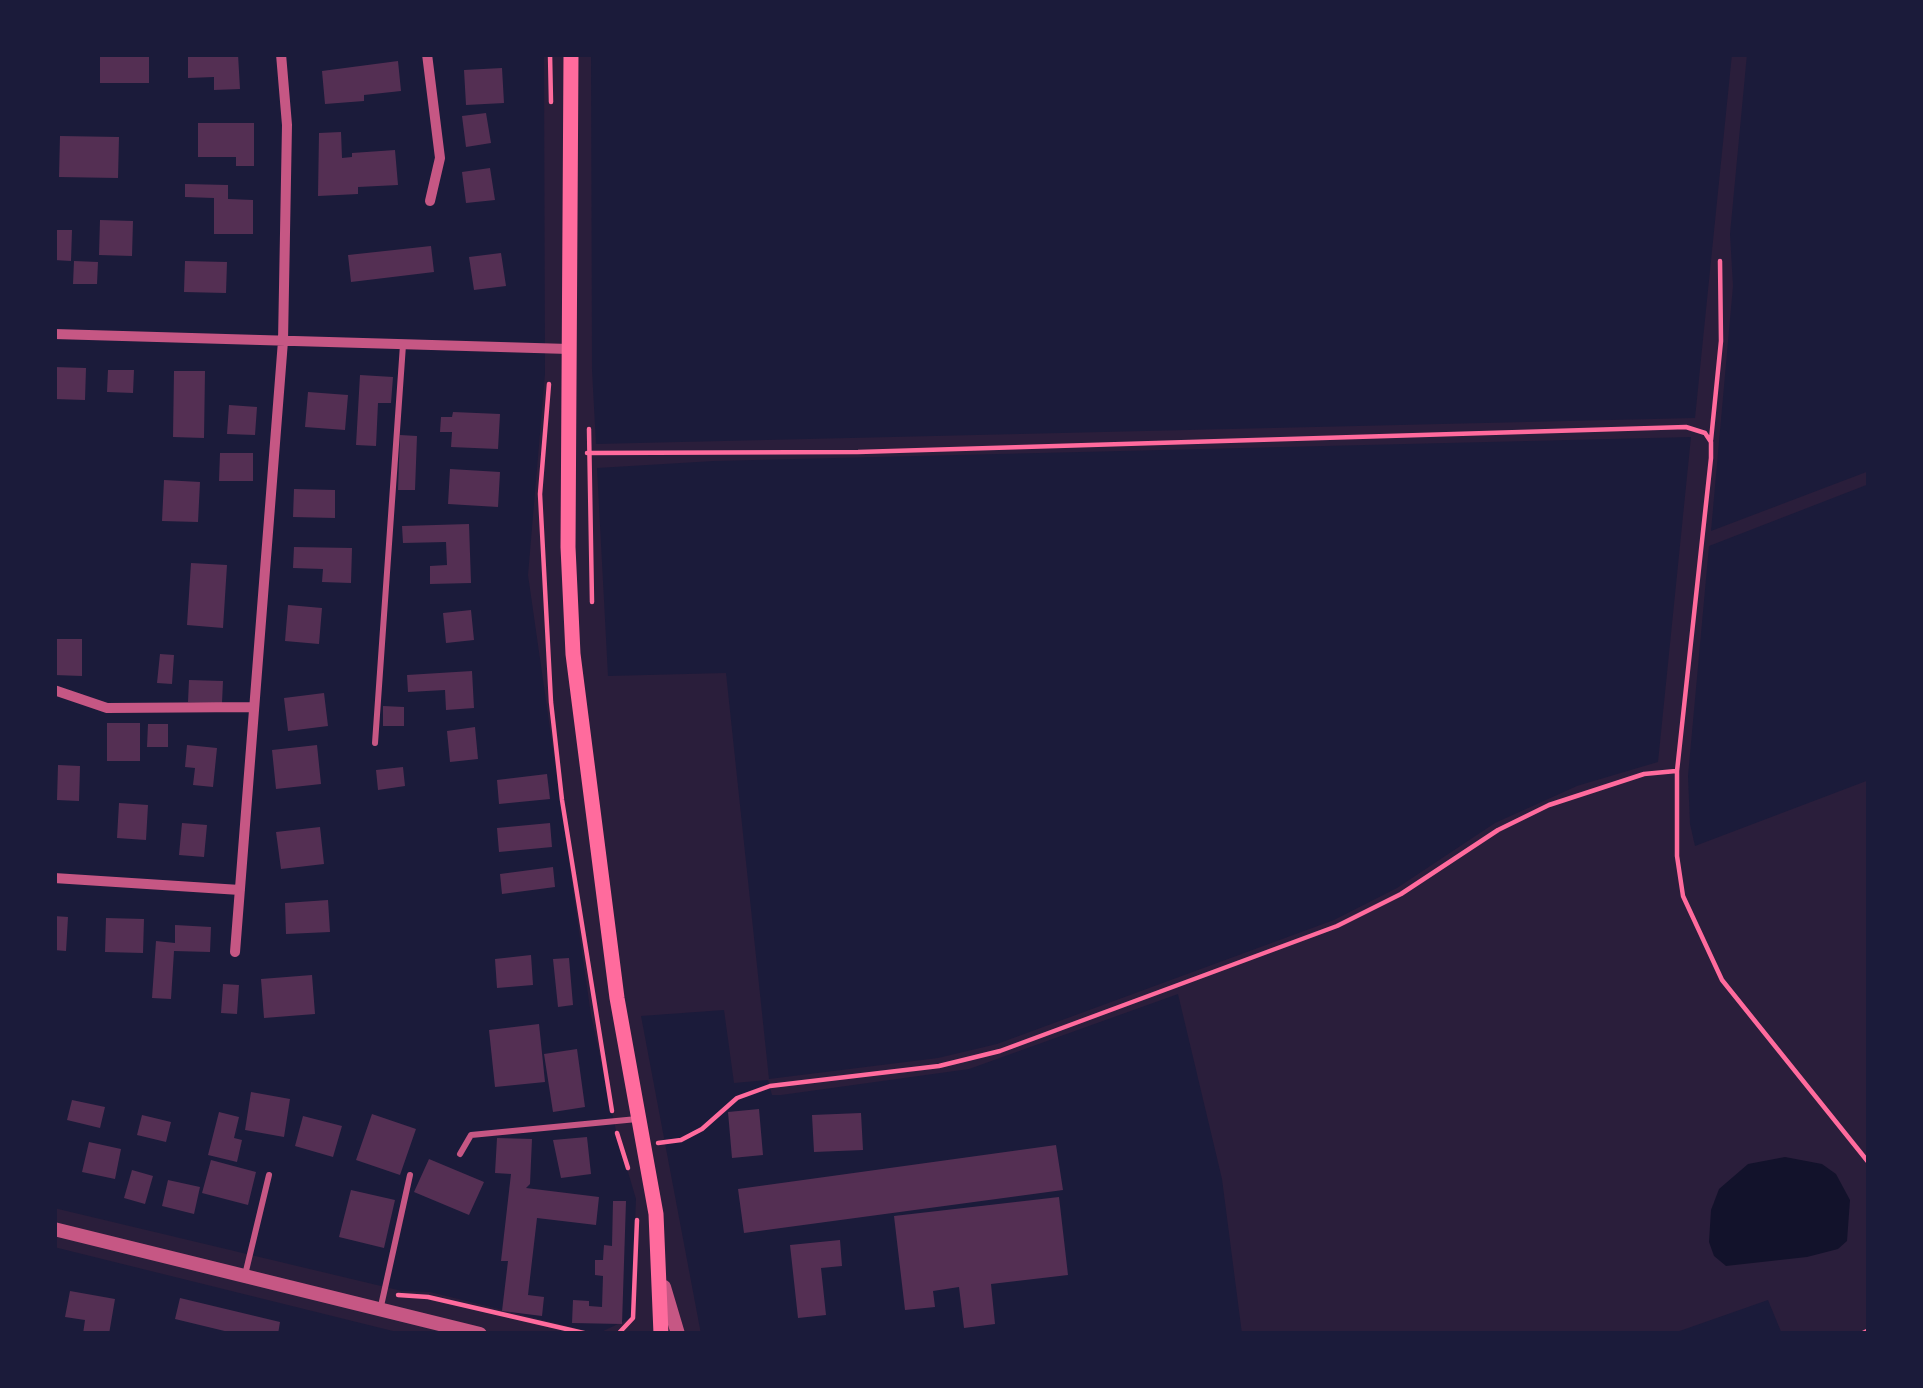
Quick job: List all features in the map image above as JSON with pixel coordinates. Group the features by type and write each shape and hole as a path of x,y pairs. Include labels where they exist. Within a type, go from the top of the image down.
{"main road":[{"path":"571,54 569,590 578,707 616,998 656,1214 661,1334"}],"street":[{"path":"235,952 284,341 287,125 280,54"},
{"path":"428,54 440,158 430,201"},
{"path":"54,334 569,349"},
{"path":"54,691 107,708 253,707"},
{"path":"54,878 240,890"},
{"path":"54,1229 480,1334"},
{"path":"658,1263 678,1334"}],"lane":[{"path":"375,743 403,345"},
{"path":"460,1154 471,1135 641,1118"},
{"path":"245,1275 268,1175"},
{"path":"381,1308 410,1175"}],"path":[{"path":"1720,261 1721,341 1677,771 1679,874 1688,915 1722,980 1869,1163"},
{"path":"569,453 859,452 1686,428 1705,433 1711,442"},
{"path":"646,1144 681,1140 702,1129 736,1098 770,1086 939,1066 1000,1051 1337,926 1401,894 1498,830 1549,805 1644,774 1677,771"},
{"path":"1861,1334 1869,1330"}],"shaded area":[{"path":"544,54 591,54 596,444 1695,418 1732,54 1747,54 1711,531 1869,471 1869,484 1709,546 1688,776 1690,824 1695,846 1869,780 1869,1334 1782,1334 1768,1300 1671,1334 1242,1334 1222,1179 1178,994 969,1069 781,1095 772,1095 768,1080 734,1083 724,1010 641,1016 701,1334 405,1334 54,1247 54,1208 583,1330 601,1332 631,1318 636,1199 591,1015 528,575 545,374","holes":["1691,437 1658,762 1577,786 1495,823 1397,888 1334,920 997,1044 938,1058 769,1079 726,673 608,676 597,468 714,461"]},
{"path":"1785,1157 1822,1164 1836,1174 1850,1200 1847,1241 1838,1249 1807,1257 1726,1266 1714,1256 1709,1242 1711,1210 1719,1189 1748,1164"}],"building":[{"path":"100,54 149,54 149,83 100,83"},
{"path":"188,54 238,54 240,89 214,90 214,77 188,78"},
{"path":"398,61 401,91 364,95 364,101 325,104 322,71"},
{"path":"502,68 504,103 466,105 464,70"},
{"path":"486,113 491,143 466,147 462,116"},
{"path":"198,123 254,123 254,166 236,166 236,157 198,157"},
{"path":"341,132 342,158 395,150 398,185 318,196 319,133"},
{"path":"60,136 119,137 118,178 59,177"},
{"path":"490,168 495,200 466,203 462,172"},
{"path":"185,184 228,185 228,199 253,200 253,234 214,234 214,198 185,197"},
{"path":"100,220 133,221 132,256 99,255"},
{"path":"54,230 72,230 71,261 54,260"},
{"path":"431,246 434,272 351,282 348,255"},
{"path":"501,253 506,286 474,290 469,257"},
{"path":"74,261 98,262 97,284 73,284"},
{"path":"185,261 227,262 226,293 184,292"},
{"path":"54,367 86,368 85,400 54,399"},
{"path":"108,370 134,370 133,393 107,392"},
{"path":"174,371 205,371 204,438 173,437"},
{"path":"360,375 393,377 391,403 378,403 376,446 356,445"},
{"path":"308,392 348,395 345,430 305,427"},
{"path":"229,405 257,407 255,435 227,434"},
{"path":"453,412 500,414 498,449 451,447 452,432 440,432 441,417 452,417"},
{"path":"400,435 417,436 415,490 398,490"},
{"path":"220,453 253,453 253,481 219,481"},
{"path":"450,469 500,472 498,507 448,504"},
{"path":"164,480 200,482 198,522 162,521"},
{"path":"294,489 335,490 335,518 293,517"},
{"path":"469,524 471,583 430,584 430,566 447,565 446,542 403,543 402,526"},
{"path":"294,547 352,548 351,583 322,582 323,569 293,568"},
{"path":"191,563 227,565 223,628 187,625"},
{"path":"288,605 322,608 319,644 285,641"},
{"path":"471,610 474,640 446,643 443,613"},
{"path":"54,639 82,639 82,676 54,675"},
{"path":"160,654 174,655 172,684 157,683"},
{"path":"472,671 474,708 446,710 445,690 408,692 407,675"},
{"path":"189,680 223,681 222,703 188,702"},
{"path":"324,693 328,726 288,731 284,698"},
{"path":"383,706 404,707 404,726 383,726"},
{"path":"107,723 140,723 140,761 107,761"},
{"path":"148,724 168,724 168,747 147,747"},
{"path":"475,727 478,759 450,762 447,731"},
{"path":"187,745 217,748 213,787 193,785 195,768 185,767"},
{"path":"317,745 321,784 276,789 272,750"},
{"path":"58,765 80,766 79,801 57,800"},
{"path":"403,767 405,786 378,790 376,770"},
{"path":"547,774 550,799 499,804 497,780"},
{"path":"119,803 148,805 146,840 117,838"},
{"path":"182,823 207,825 204,857 179,855"},
{"path":"550,823 552,847 499,852 497,828"},
{"path":"320,827 324,864 281,869 276,832"},
{"path":"553,867 555,887 502,894 500,874"},
{"path":"328,900 330,932 286,934 285,903"},
{"path":"54,916 68,917 66,951 54,950"},
{"path":"106,918 144,919 143,953 105,952"},
{"path":"175,925 211,927 210,952 174,951 171,999 152,998 156,941 175,943"},
{"path":"531,955 533,985 497,988 495,959"},
{"path":"569,958 573,1005 558,1007 553,959"},
{"path":"312,975 315,1014 264,1018 261,979"},
{"path":"223,984 239,985 237,1014 221,1013"},
{"path":"539,1024 545,1082 495,1087 489,1030"},
{"path":"577,1049 585,1107 553,1112 544,1054"},
{"path":"251,1092 290,1099 284,1137 245,1130"},
{"path":"72,1100 105,1107 100,1128 67,1120"},
{"path":"759,1109 763,1155 732,1158 728,1112"},
{"path":"219,1112 239,1117 234,1138 242,1140 237,1162 208,1155"},
{"path":"861,1113 863,1150 814,1152 812,1115"},
{"path":"372,1114 416,1129 400,1175 356,1160"},
{"path":"142,1115 171,1122 166,1142 137,1135"},
{"path":"303,1116 342,1126 333,1157 295,1146"},
{"path":"587,1137 591,1174 561,1178 553,1140"},
{"path":"497,1138 532,1139 526,1188 599,1197 596,1225 537,1218 528,1295 544,1297 542,1316 502,1311 508,1261 501,1261 511,1174 495,1173"},
{"path":"89,1142 121,1149 115,1179 82,1172"},
{"path":"1056,1145 1063,1190 744,1233 738,1189"},
{"path":"429,1159 484,1182 469,1215 414,1192"},
{"path":"211,1160 256,1172 248,1205 202,1193"},
{"path":"132,1170 153,1176 145,1204 124,1198"},
{"path":"168,1180 200,1187 194,1214 162,1206"},
{"path":"351,1190 395,1200 384,1248 339,1237"},
{"path":"1059,1197 1068,1275 991,1284 995,1324 964,1328 959,1287 933,1291 935,1307 905,1310 894,1216"},
{"path":"613,1201 626,1201 622,1324 572,1323 573,1300 602,1307 603,1276 595,1275 595,1260 603,1260 604,1245 612,1246"},
{"path":"840,1240 842,1266 821,1268 826,1315 798,1318 790,1245"},
{"path":"70,1291 115,1299 109,1334 83,1334 85,1320 65,1317"},
{"path":"180,1298 280,1322 278,1334 237,1334 175,1319"}]}
